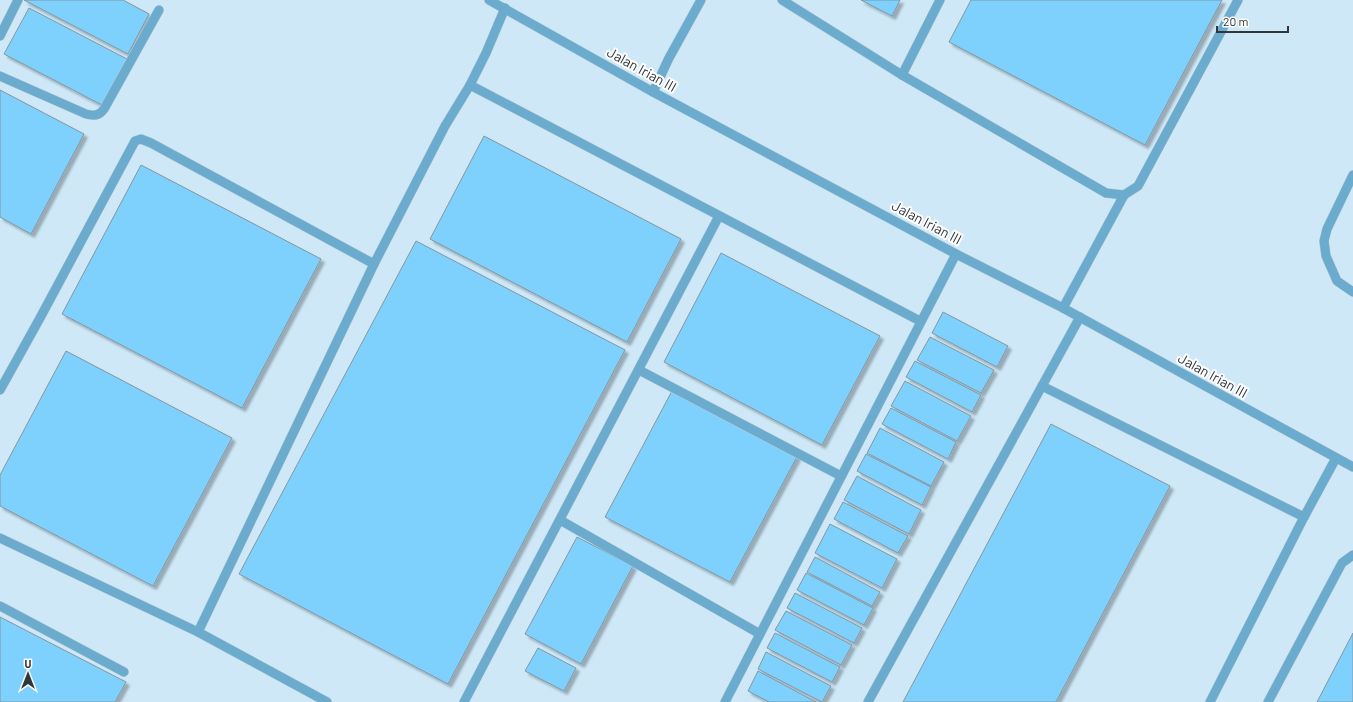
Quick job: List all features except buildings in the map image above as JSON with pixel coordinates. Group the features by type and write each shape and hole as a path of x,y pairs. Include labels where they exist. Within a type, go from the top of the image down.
{"lane":[{"path":"0,36 18,0"},
{"name":"Jalan Irian III","path":"489,0 653,92 956,254 1080,317 1353,467"},
{"path":"653,92 669,58 701,0"},
{"path":"782,0 902,75 1106,193 1124,195"},
{"path":"902,75 940,0"},
{"path":"1063,308 1124,195 1138,186 1238,0"},
{"path":"198,632 374,264 454,111 470,86 486,53 504,8"},
{"path":"0,76 86,114 98,115 104,109 159,10"},
{"path":"470,86 920,321"},
{"path":"0,390 135,142 141,139 158,146 374,264"},
{"path":"1353,176 1327,229 1324,241 1326,256 1337,281 1353,292"},
{"path":"464,702 719,216"},
{"path":"725,702 920,321 956,254"},
{"path":"868,702 1080,317"},
{"path":"639,370 841,476"},
{"path":"1042,386 1304,517"},
{"path":"1210,702 1304,517 1336,458"},
{"path":"560,520 760,634"},
{"path":"0,538 198,632 327,702"},
{"path":"1268,702 1342,563 1353,555"},
{"path":"0,606 124,672"}],"shaded area":[{"path":"0,0 1353,0 1353,702 0,702"}]}
